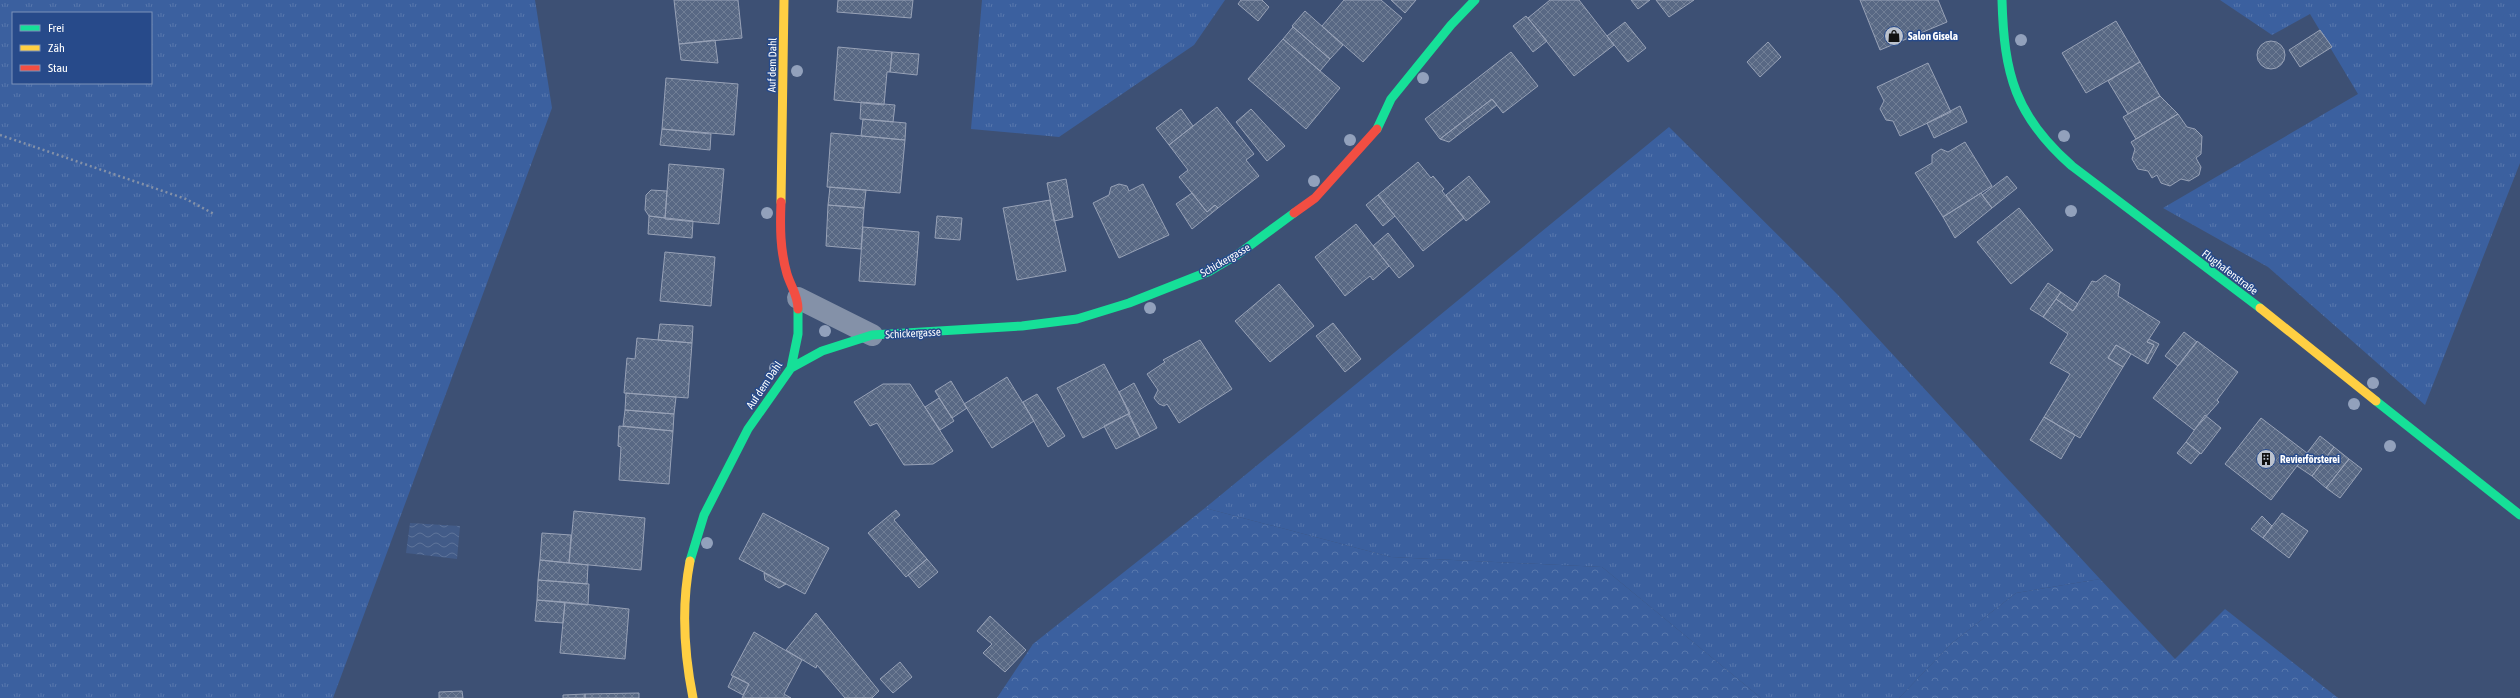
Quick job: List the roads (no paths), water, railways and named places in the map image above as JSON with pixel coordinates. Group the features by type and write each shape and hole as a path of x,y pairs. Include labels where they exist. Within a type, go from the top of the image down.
{"street":[{"name":"Auf dem Dahl","path":"693,698 685,656 685,586 691,555 704,515 748,429 791,368 798,334 798,298 787,275 780,245 784,0"},
{"name":"Schickergasse","path":"791,368 822,351 872,335 1022,326 1077,319 1143,298 1210,270 1237,255 1315,198 1378,128 1391,99 1451,25 1475,0"},
{"name":"Flughafenstraße","path":"2002,0 2004,41 2010,78 2026,114 2044,140 2072,166 2257,306 2520,515"},
{"name":"Schickergasse","path":"798,298 872,335"}],"water":[{"path":"410,523 460,526 457,559 406,553"}],"place":[{"name":"Salon Gisela","path":"1894,36"},
{"name":"Revierförsterei","path":"2266,459"}]}
